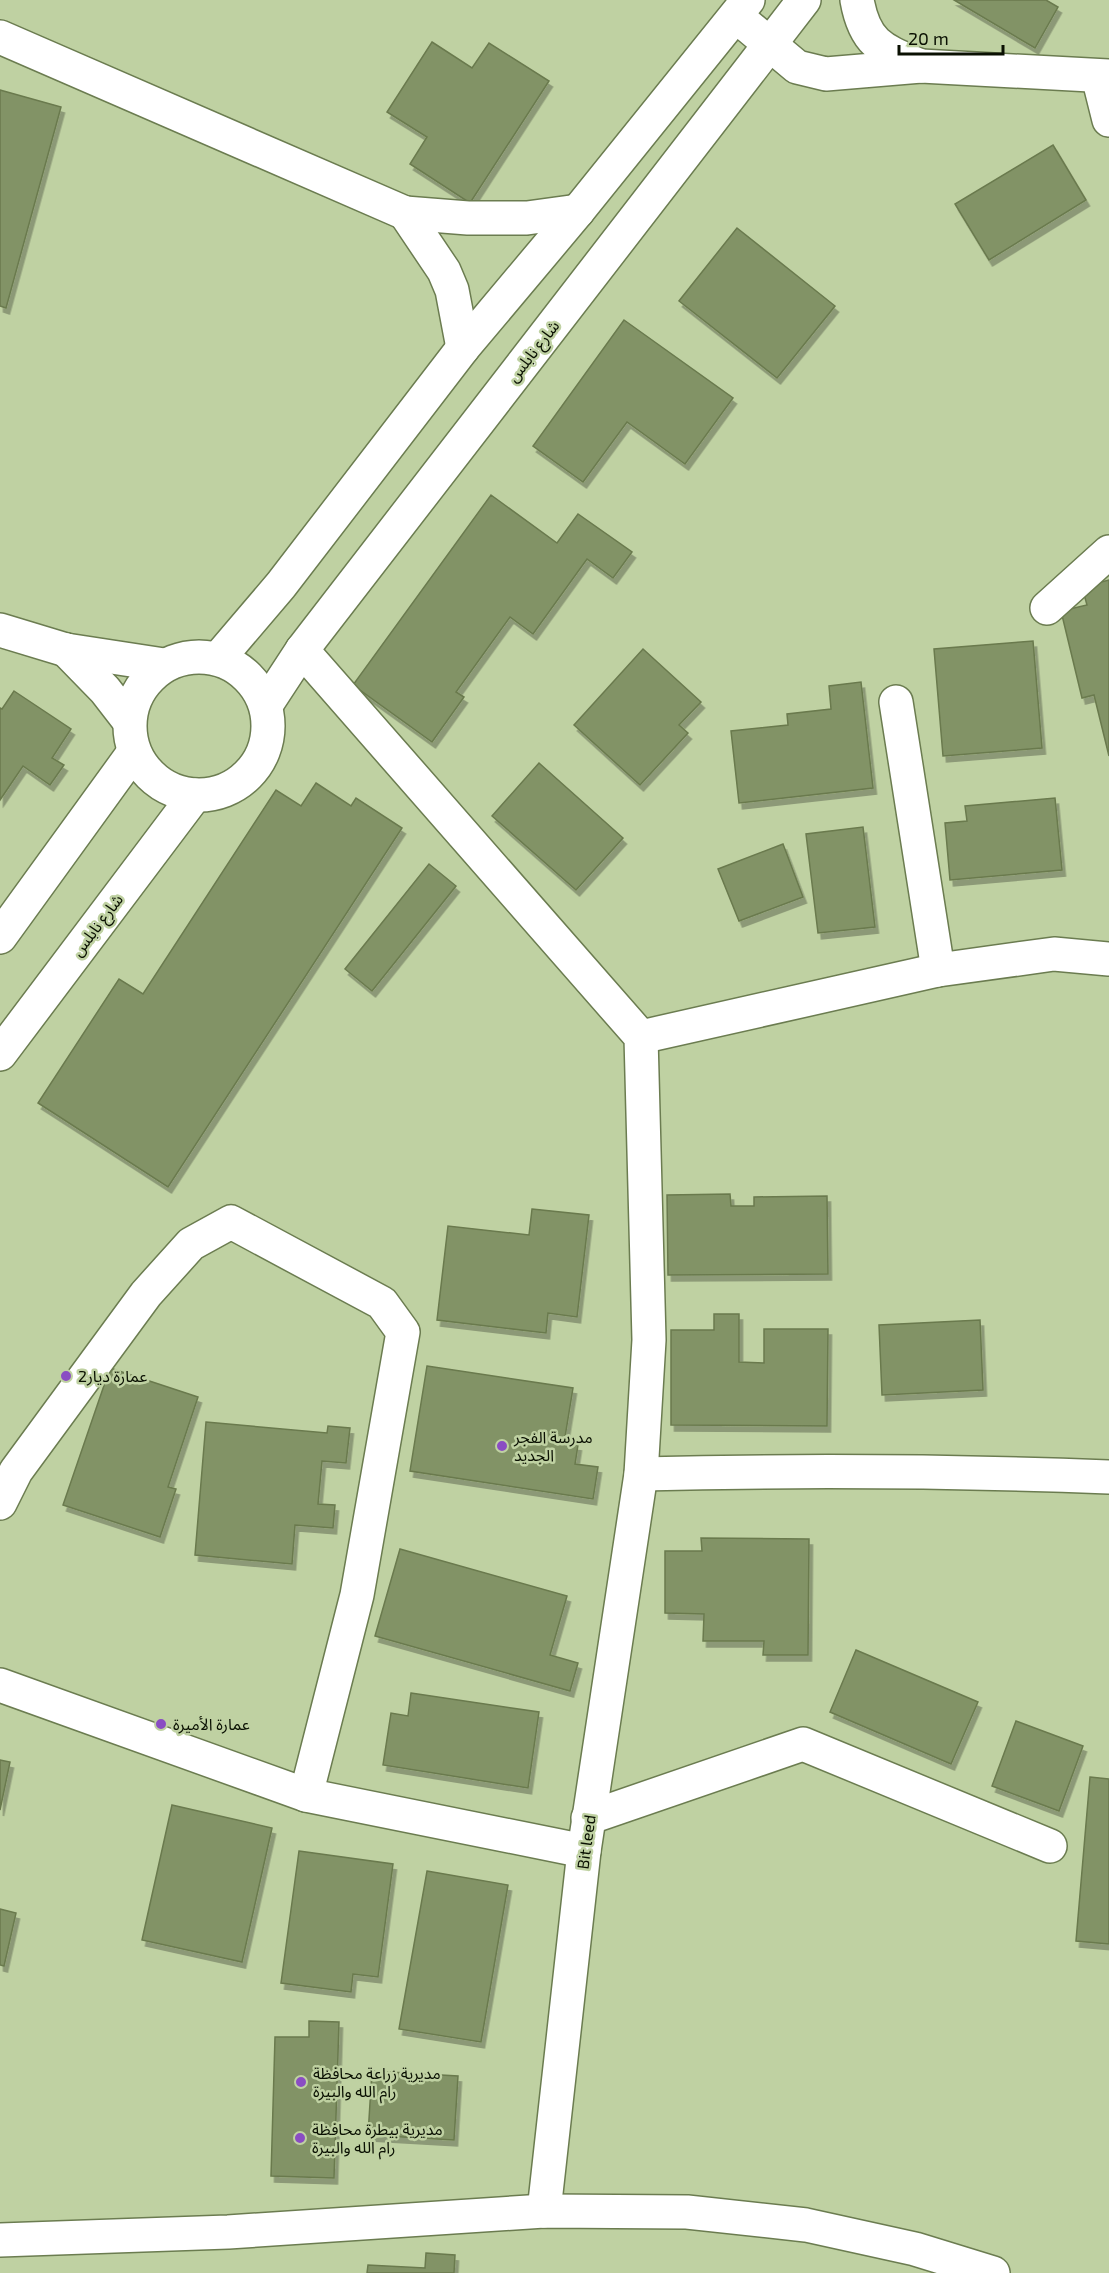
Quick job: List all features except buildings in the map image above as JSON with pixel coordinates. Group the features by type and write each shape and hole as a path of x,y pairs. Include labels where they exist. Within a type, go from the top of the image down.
{"street":[{"name":"شارع نابلس","path":"266,705 302,650 804,0"},
{"path":"857,0 869,36 883,50 921,66"},
{"path":"218,658 281,585 463,348 578,211 742,8 770,44 797,67 826,74 921,66 1103,76 1109,120"},
{"path":"0,37 405,213 468,218 527,218 578,211"},
{"path":"405,213 444,271 452,290 463,348"},
{"path":"1047,608 1109,552"},
{"path":"0,630 66,650 164,665"},
{"path":"0,937 131,736 132,704 139,688 150,675 164,665 181,658 199,656 218,658 234,665 248,676 259,689 266,705 269,728 265,749 254,769 237,784 217,793 195,795 175,792 158,782 144,769 131,736 105,690 66,650"},
{"path":"302,650 641,1036 938,969 1054,954 1109,959"},
{"path":"896,702 938,969"},
{"name":"شارع نابلس","path":"0,1054 195,795"},
{"name":"Bit leed","path":"544,2211 588,1818 641,1474 648,1340 641,1036"},
{"path":"0,1503 8,1466 146,1294 191,1244 231,1222 382,1303 403,1332 357,1595 306,1796"},
{"path":"641,1474 1003,1473 1109,1477"},
{"path":"0,1685 306,1796 584,1851"},
{"path":"588,1818 803,1744 1050,1846"},
{"path":"0,2240 228,2232 544,2211 698,2213 806,2225 913,2261 993,2273"}],"place":[{"name":"عمارة ديار2","path":"66,1376"},
{"name":"مدرسة الفجر الجديد","path":"502,1446"},
{"name":"عمارة الأميرة","path":"161,1724"},
{"name":"مديرية زراعة محافظة رام الله والبيرة","path":"301,2082"},
{"name":"مديرية بيطرة محافظة رام الله والبيرة","path":"300,2138"}]}
